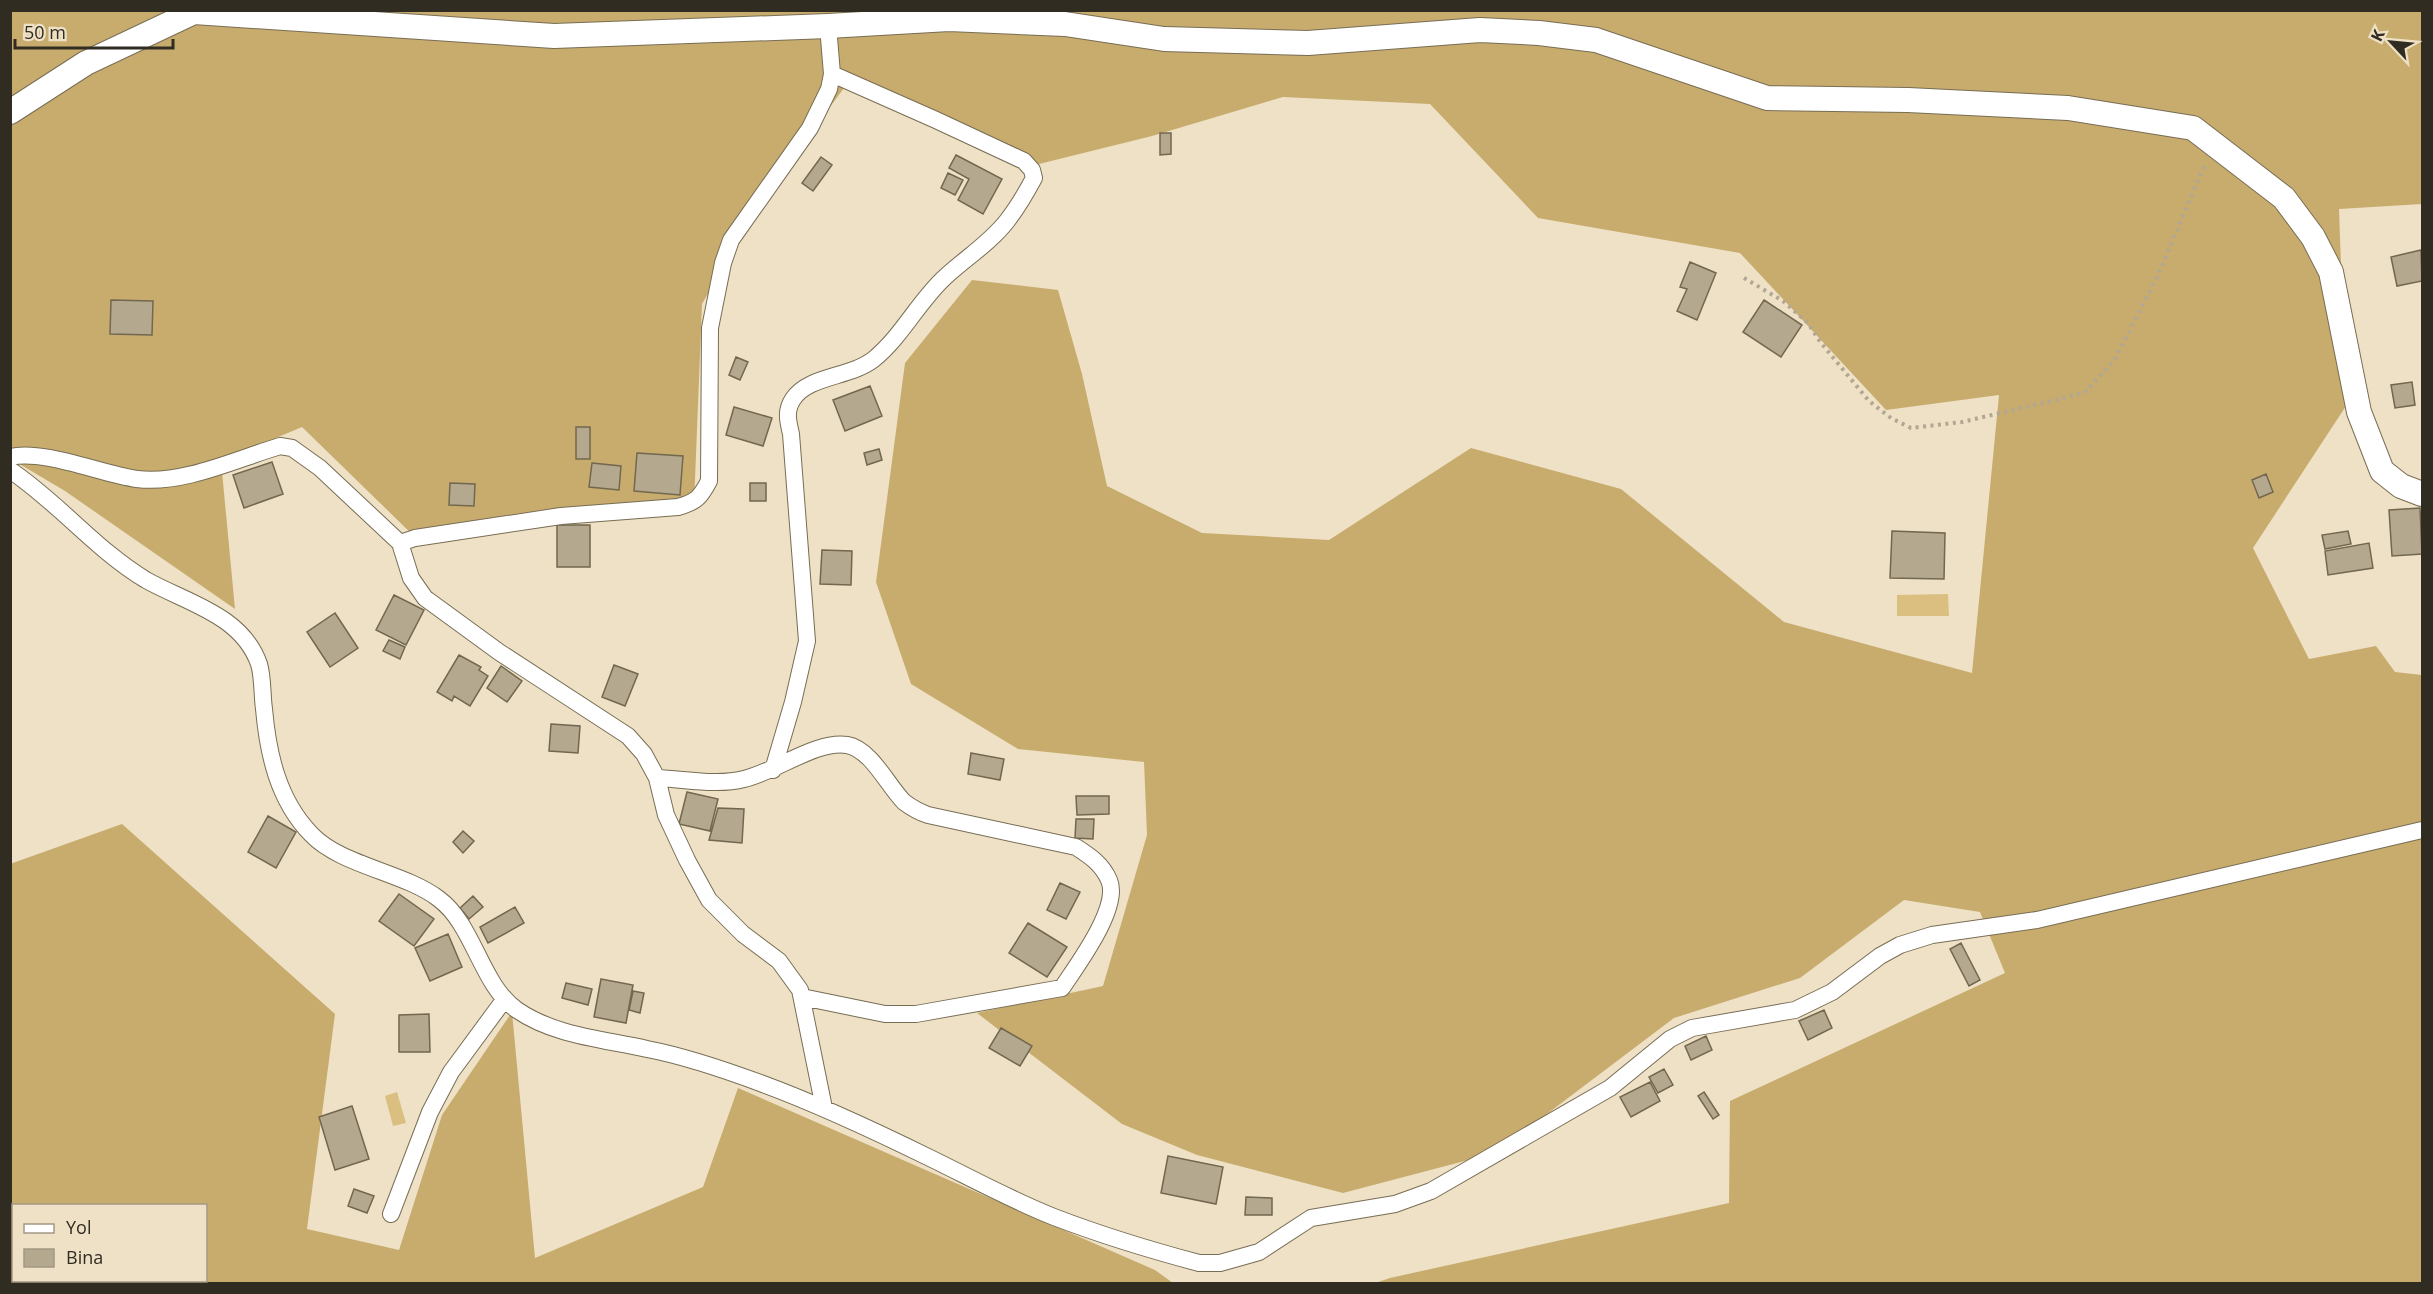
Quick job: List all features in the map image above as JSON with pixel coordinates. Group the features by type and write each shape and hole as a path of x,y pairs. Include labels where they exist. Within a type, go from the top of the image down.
{"street":[{"path":"10,112 86,63 187,11 554,36 949,19 1065,24 1164,39 1308,43 1480,30 1539,33 1596,40 1767,98 1908,100 2068,108 2193,128 2284,198 2313,237 2331,272 2359,412 2382,471 2401,486 2422,494"},
{"path":"400,543 415,538 561,516 678,507 694,502 709,481 710,328 723,263 731,240 810,128 829,89 832,74 828,26"},
{"path":"773,770 793,702 807,641 791,434 787,414 790,406 794,398 810,384 853,372 873,359 898,334 942,280 988,242 1008,221 1034,178 1032,170 1024,161 832,74"},
{"path":"10,457 36,455 138,479 163,480 192,474 280,446 292,448 320,468 400,543 411,578 425,598 499,652 628,736 644,754 657,778 666,815 687,860 710,900 743,934 779,961 791,975 802,997 824,1108"},
{"path":"10,470 100,546 136,573 227,621 244,635 260,665 272,763 296,816 314,838 338,853 441,900 454,915 504,999 518,1010 543,1024 581,1036 651,1049 760,1083 824,1108 1053,1216 1198,1263 1220,1263 1259,1252 1311,1218 1395,1204 1431,1191 1610,1088 1670,1039 1692,1028 1795,1010 1832,992 1880,956 1900,945 1932,935 2037,920 2422,830"},
{"path":"657,778 742,780 773,770 819,747 848,744 867,756 903,801 915,810 928,815 1076,847 1096,860 1110,882 1110,900 1101,929 1062,988 916,1014 885,1014 802,997"},
{"path":"391,1214 435,1102 451,1072 504,999"}],"path":[{"path":"1744,278 1783,301 1808,323 1821,343 1869,401 1891,418 1911,428 1962,422 2085,392 2114,361 2158,275 2214,144"}],"shaded area":[{"path":"11,11 2422,11 2422,204 2339,209 2346,406 2253,548 2309,659 2376,646 2395,672 2422,675 2422,1283 1375,1283 1729,1203 1730,1101 2005,973 1980,912 1904,900 1800,978 1674,1018 1495,1153 1343,1193 1197,1155 1122,1124 977,1013 1103,986 1147,835 1144,762 1018,749 911,684 876,582 905,363 972,280 1058,290 1082,374 1107,486 1202,533 1329,540 1471,448 1621,489 1784,622 1972,673 1999,395 1886,410 1740,253 1538,218 1430,104 1283,97 1152,136 1039,164 847,84 762,198 702,304 694,505 418,540 302,427 221,461 235,609 65,491 11,459"},
{"path":"1948,594 1949,616 1897,616 1897,595"},
{"path":"122,824 335,1014 307,1229 399,1250 442,1115 512,1012 535,1258 703,1187 738,1088 1155,1270 1173,1283 11,1283 10,864"},
{"path":"397,1092 406,1123 393,1126 385,1096"}],"building":[{"path":"1160,133 1171,133 1171,154 1160,155"},
{"path":"956,155 1002,179 983,214 958,200 969,179 949,168"},
{"path":"821,157 832,165 813,191 802,183"},
{"path":"948,173 963,180 955,195 941,188"},
{"path":"2421,250 2422,281 2397,286 2391,257"},
{"path":"1690,262 1716,273 1697,320 1677,311 1687,289 1680,287"},
{"path":"111,300 153,301 152,335 110,334"},
{"path":"1764,300 1802,325 1781,357 1743,332"},
{"path":"736,357 748,362 740,380 729,375"},
{"path":"2412,382 2415,405 2395,408 2391,385"},
{"path":"870,386 882,416 845,431 833,400"},
{"path":"734,407 772,418 763,446 726,435"},
{"path":"576,427 590,427 590,459 576,459"},
{"path":"879,449 882,460 867,465 864,453"},
{"path":"637,453 683,456 680,495 634,491"},
{"path":"272,462 283,494 244,508 233,475"},
{"path":"592,463 621,466 619,490 589,487"},
{"path":"2266,474 2273,492 2259,498 2252,480"},
{"path":"450,483 475,484 474,506 449,505"},
{"path":"750,483 766,483 766,501 750,501"},
{"path":"2420,508 2422,554 2392,556 2389,510"},
{"path":"557,525 590,525 590,567 557,567"},
{"path":"1892,531 1945,533 1944,579 1890,578"},
{"path":"2348,531 2351,544 2325,549 2322,535"},
{"path":"2369,543 2373,568 2328,575 2325,551"},
{"path":"822,550 852,551 851,585 820,584"},
{"path":"394,595 424,610 406,645 376,630"},
{"path":"335,613 358,648 330,667 307,632"},
{"path":"389,640 405,647 400,659 383,651"},
{"path":"459,655 481,667 479,670 488,676 470,706 454,696 452,701 437,692"},
{"path":"614,665 638,674 625,706 602,697"},
{"path":"501,666 522,681 507,702 487,688"},
{"path":"551,724 580,726 578,753 549,751"},
{"path":"971,753 1004,759 1000,780 968,774"},
{"path":"687,792 718,799 710,831 679,824"},
{"path":"1076,796 1109,796 1109,814 1077,815"},
{"path":"718,808 744,809 742,843 709,840"},
{"path":"268,816 296,832 276,868 248,852"},
{"path":"1076,819 1094,819 1093,839 1075,838"},
{"path":"463,831 474,841 463,853 453,842"},
{"path":"1060,883 1080,892 1066,919 1047,910"},
{"path":"399,894 434,919 414,946 379,921"},
{"path":"473,896 483,907 469,919 460,908"},
{"path":"515,907 524,923 488,943 480,927"},
{"path":"1028,923 1067,947 1047,977 1009,953"},
{"path":"448,934 462,967 430,981 415,948"},
{"path":"1961,943 1980,980 1969,986 1950,949"},
{"path":"601,979 633,985 626,1023 594,1017"},
{"path":"566,983 592,989 588,1005 562,998"},
{"path":"633,991 644,993 640,1013 629,1010"},
{"path":"1824,1010 1832,1028 1808,1040 1799,1021"},
{"path":"429,1014 430,1052 399,1052 399,1015"},
{"path":"1001,1028 1032,1046 1020,1066 989,1048"},
{"path":"1706,1036 1712,1050 1691,1060 1685,1046"},
{"path":"1664,1069 1673,1085 1658,1093 1649,1077"},
{"path":"1650,1082 1660,1101 1631,1117 1620,1097"},
{"path":"1704,1092 1719,1115 1713,1119 1698,1096"},
{"path":"352,1106 369,1159 335,1170 319,1117"},
{"path":"1168,1156 1223,1167 1216,1204 1161,1193"},
{"path":"354,1189 374,1196 367,1213 348,1206"},
{"path":"1246,1197 1272,1198 1272,1215 1245,1215"}]}
